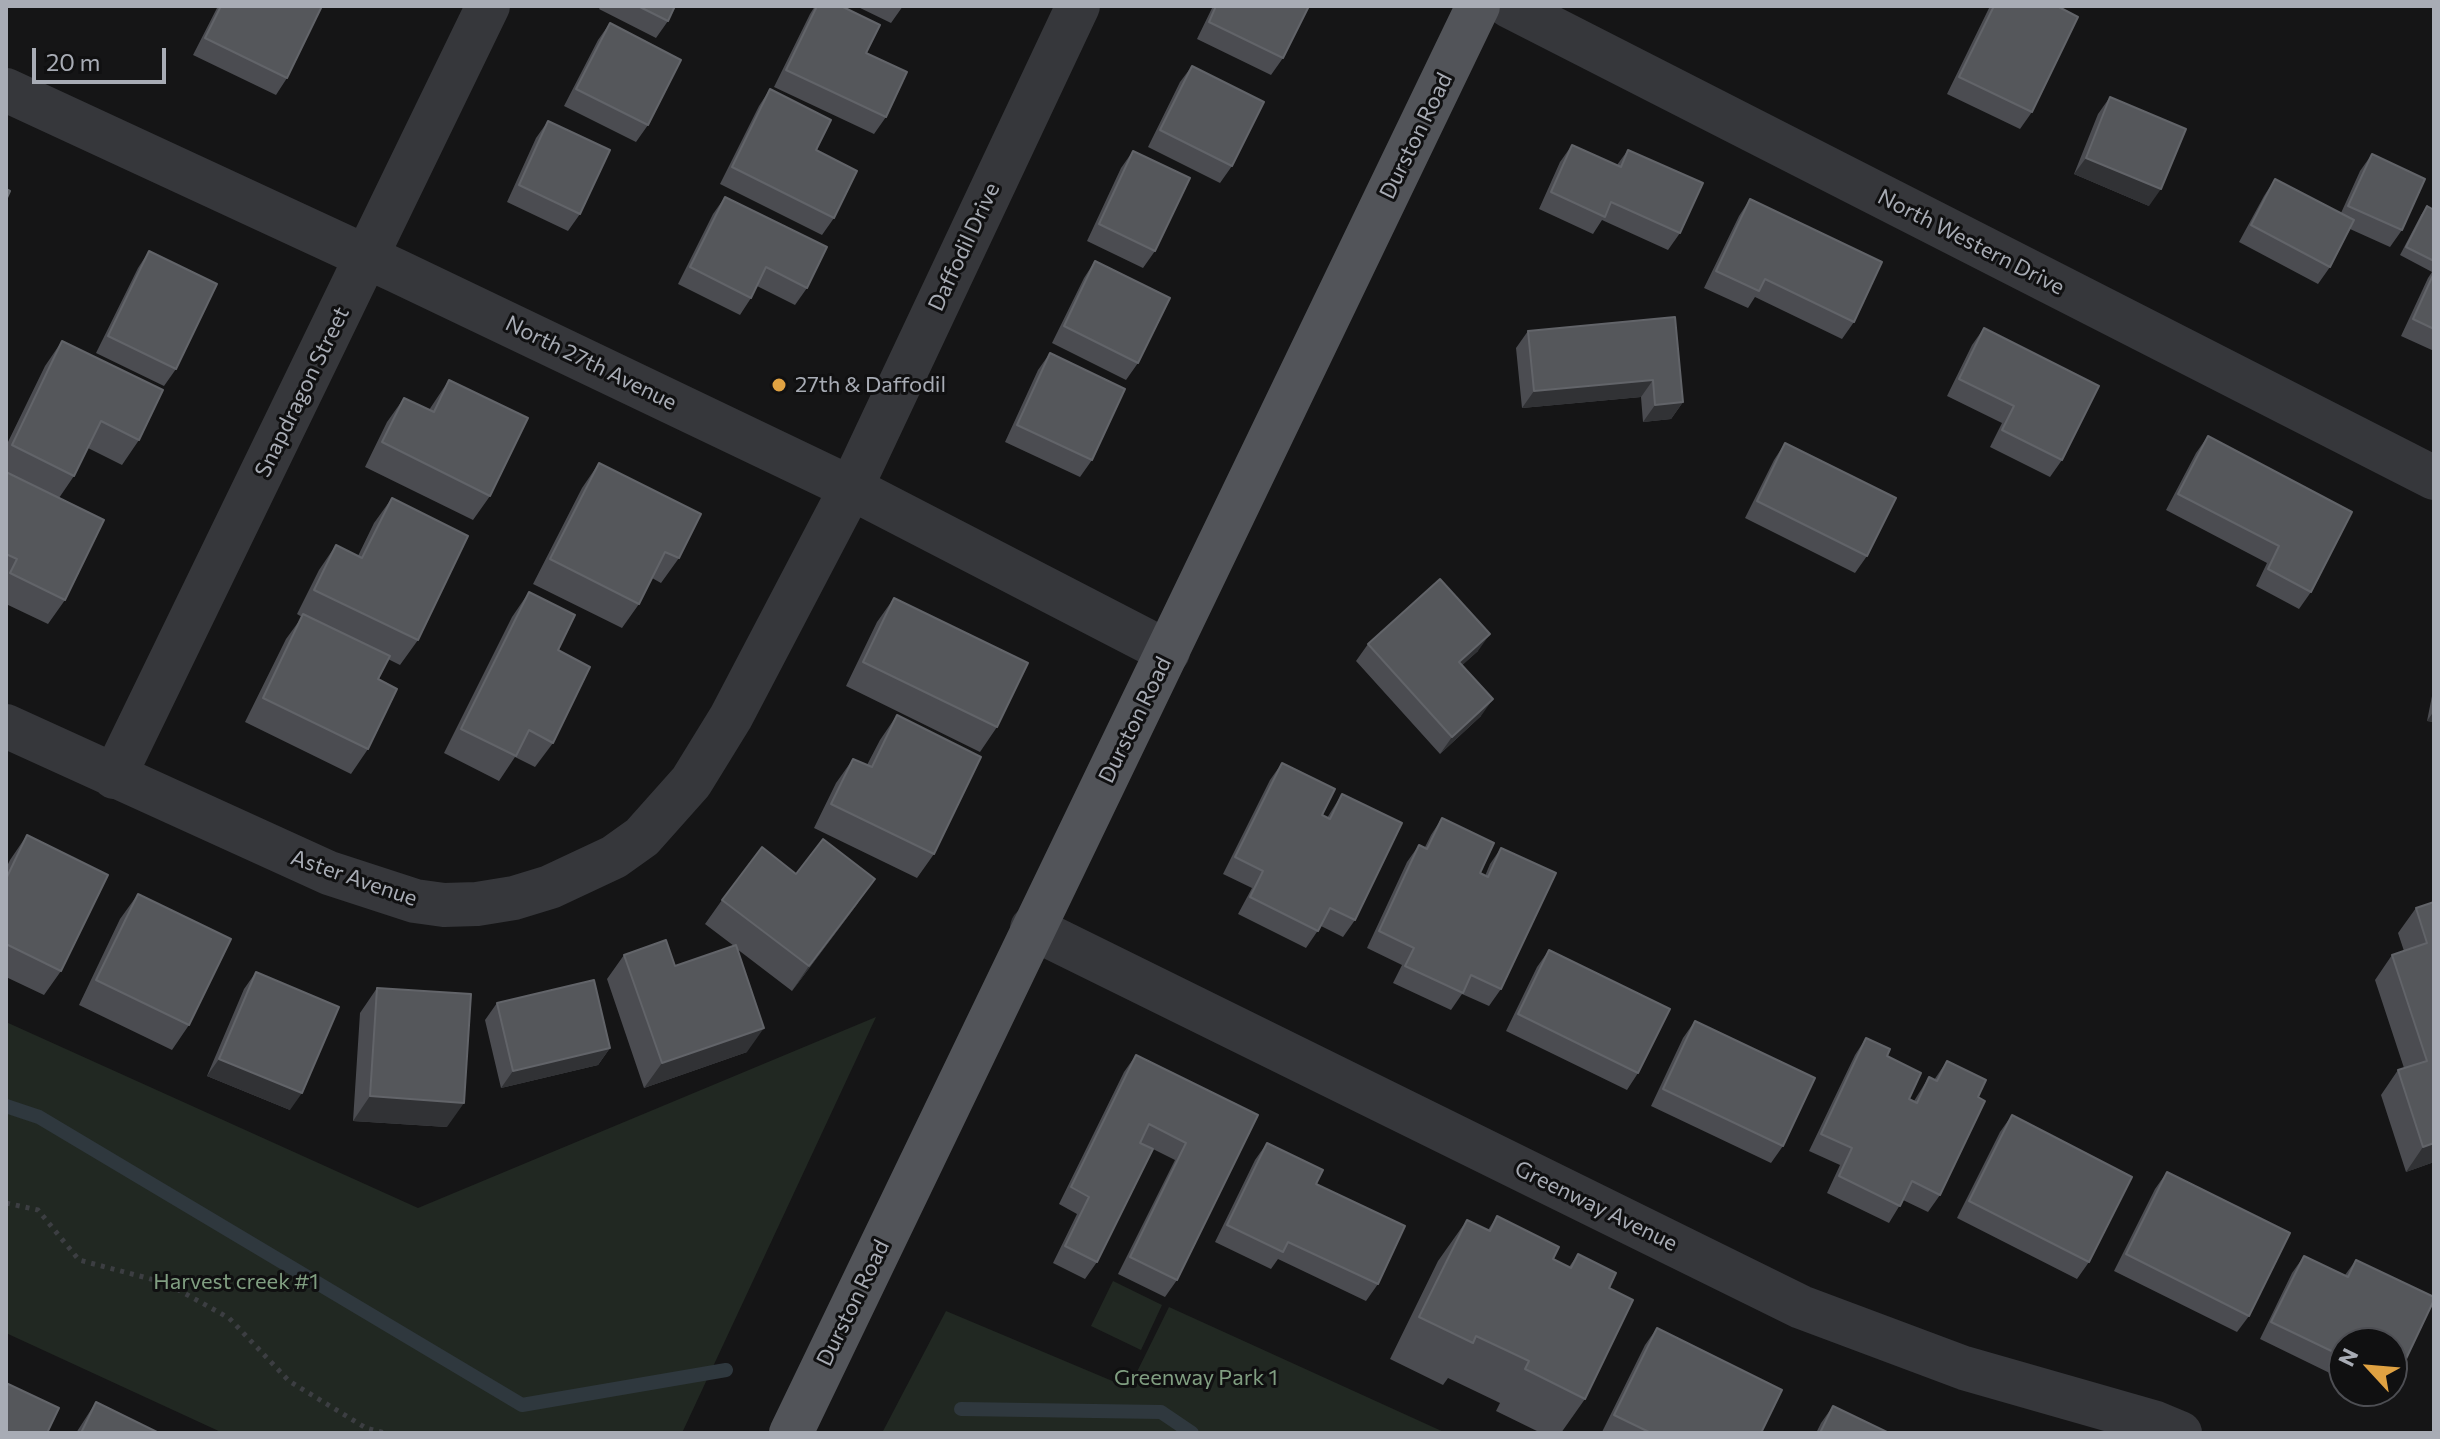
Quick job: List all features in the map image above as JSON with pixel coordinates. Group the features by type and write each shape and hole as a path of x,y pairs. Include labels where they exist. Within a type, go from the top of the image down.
{"main road":[{"name":"Durston Road","path":"791,1433 1478,6"}],"street":[{"name":"Snapdragon Street","path":"114,777 488,6"},
{"name":"Daffodil Drive","path":"851,488 1078,6"},
{"name":"North Western Drive","path":"1509,6 2434,478"},
{"name":"North 27th Avenue","path":"6,90 367,257 851,488 1168,652"},
{"name":"Aster Avenue","path":"6,726 329,873 415,901 444,905 514,898 550,887 614,857 642,837 691,782 731,717 851,488"},
{"name":"Greenway Avenue","path":"1032,928 1801,1307 1964,1368 2156,1423 2180,1433"}],"path":[{"path":"6,1203 38,1210 79,1260 166,1283 229,1318 289,1381 366,1428 385,1433"}],"green space":[{"name":"Harvest creek #1","path":"876,1017 682,1433 223,1433 6,1333 6,1022 418,1208"},
{"path":"1113,1281 1162,1305 1141,1350 1091,1326"},
{"name":"Greenway Park 1","path":"1169,1307 1446,1433 882,1433 946,1311 1129,1388"}],"building":[{"path":"221,6 322,6 287,78 205,38"},
{"path":"638,6 675,6 668,21"},
{"path":"817,6 841,6 880,25 866,53 907,72 886,117 786,70"},
{"path":"1216,6 1309,6 1283,58 1209,22"},
{"path":"1994,6 2057,6 2078,17 2032,112 1959,77"},
{"path":"610,23 681,60 648,125 576,89"},
{"path":"1192,66 1264,102 1232,166 1160,130"},
{"path":"770,89 831,120 816,150 857,171 834,218 732,167"},
{"path":"2110,97 2186,129 2161,189 2086,158"},
{"path":"548,121 610,150 580,214 519,185"},
{"path":"1572,145 1621,167 1628,150 1703,183 1680,233 1611,202 1605,217 1551,192"},
{"path":"1133,151 1190,178 1155,251 1099,224"},
{"path":"2372,154 2425,179 2402,230 2348,206"},
{"path":"2275,179 2354,220 2330,267 2251,225"},
{"path":"725,197 827,247 807,288 766,267 751,298 690,267"},
{"path":"1750,199 1882,262 1854,322 1765,279 1759,291 1716,271"},
{"path":"2427,206 2434,210 2434,261 2406,247"},
{"path":"149,251 217,284 176,369 108,336"},
{"path":"1095,261 1170,298 1138,363 1064,326"},
{"path":"2434,273 2434,329 2413,319"},
{"path":"1675,317 1683,402 1655,405 1653,380 1534,391 1528,331"},
{"path":"1984,328 2099,386 2062,460 2002,430 2014,406 1959,379"},
{"path":"62,341 163,390 139,440 101,421 74,476 12,445"},
{"path":"1050,353 1125,389 1092,460 1017,425"},
{"path":"449,380 528,418 490,496 382,442 404,398 434,412"},
{"path":"2208,436 2352,512 2311,592 2268,569 2279,546 2178,494"},
{"path":"1785,443 1896,498 1867,556 1757,501"},
{"path":"599,463 701,514 679,558 665,552 639,604 550,559"},
{"path":"6,472 104,520 65,600 10,573 17,559 6,554"},
{"path":"392,498 468,536 418,640 314,590 336,545 362,558"},
{"path":"1440,579 1490,634 1459,662 1493,699 1452,737 1368,644"},
{"path":"529,592 575,615 558,650 590,667 553,743 529,730 516,756 461,729"},
{"path":"894,598 1028,663 997,727 863,662"},
{"path":"303,614 390,656 378,679 397,689 368,749 263,698"},
{"path":"897,715 981,757 934,854 831,804 853,759 872,767"},
{"path":"1282,763 1335,789 1322,815 1330,819 1342,794 1402,823 1355,920 1330,908 1318,931 1250,897 1263,871 1235,857"},
{"path":"1442,818 1494,843 1480,873 1488,877 1501,848 1556,873 1501,989 1471,975 1463,993 1405,966 1414,948 1379,931 1419,845 1427,849"},
{"path":"27,835 108,875 61,971 6,944 6,879"},
{"path":"823,839 875,879 809,966 722,900 762,847 796,874"},
{"path":"138,894 231,939 189,1025 96,980"},
{"path":"2434,902 2434,1143 2423,1147 2398,1070 2427,1061 2392,955 2427,943 2416,908"},
{"path":"666,940 675,966 736,945 764,1028 662,1063 624,955"},
{"path":"1549,950 1670,1009 1638,1073 1518,1014"},
{"path":"256,972 339,1007 302,1093 219,1059"},
{"path":"594,980 610,1048 513,1071 497,1003"},
{"path":"377,988 471,994 464,1103 370,1096"},
{"path":"1695,1021 1815,1078 1783,1146 1663,1089"},
{"path":"1866,1038 1890,1049 1887,1056 1921,1073 1909,1099 1917,1103 1929,1077 1937,1081 1947,1061 1986,1080 1978,1097 1985,1101 1940,1195 1912,1181 1900,1206 1839,1176 1852,1148 1821,1134"},
{"path":"1136,1055 1258,1115 1177,1280 1130,1257 1186,1143 1149,1124 1140,1143 1153,1149 1097,1262 1065,1246 1089,1197 1071,1187"},
{"path":"2012,1115 2132,1177 2089,1262 1969,1201"},
{"path":"1267,1143 1323,1170 1316,1184 1405,1226 1378,1284 1288,1242 1283,1252 1227,1225"},
{"path":"2167,1172 2290,1233 2249,1316 2126,1254"},
{"path":"1497,1216 1559,1247 1553,1259 1571,1268 1578,1254 1616,1273 1609,1288 1633,1300 1585,1399 1525,1369 1529,1361 1476,1336 1473,1343 1419,1317 1467,1220 1490,1231"},
{"path":"2304,1256 2348,1277 2356,1260 2434,1297 2408,1355 2408,1327 2328,1327 2328,1349 2271,1322"},
{"path":"1657,1328 1782,1390 1761,1433 1651,1433 1614,1415"},
{"path":"6,1383 59,1408 47,1433 6,1433"},
{"path":"96,1402 159,1433 81,1433"},
{"path":"1833,1406 1889,1433 1820,1433"}],"waterway":[{"path":"6,1106 39,1117 522,1405 726,1370"},
{"path":"961,1409 1161,1412 1192,1433"}],"place":[{"name":"27th & Daffodil","path":"779,385"}]}
